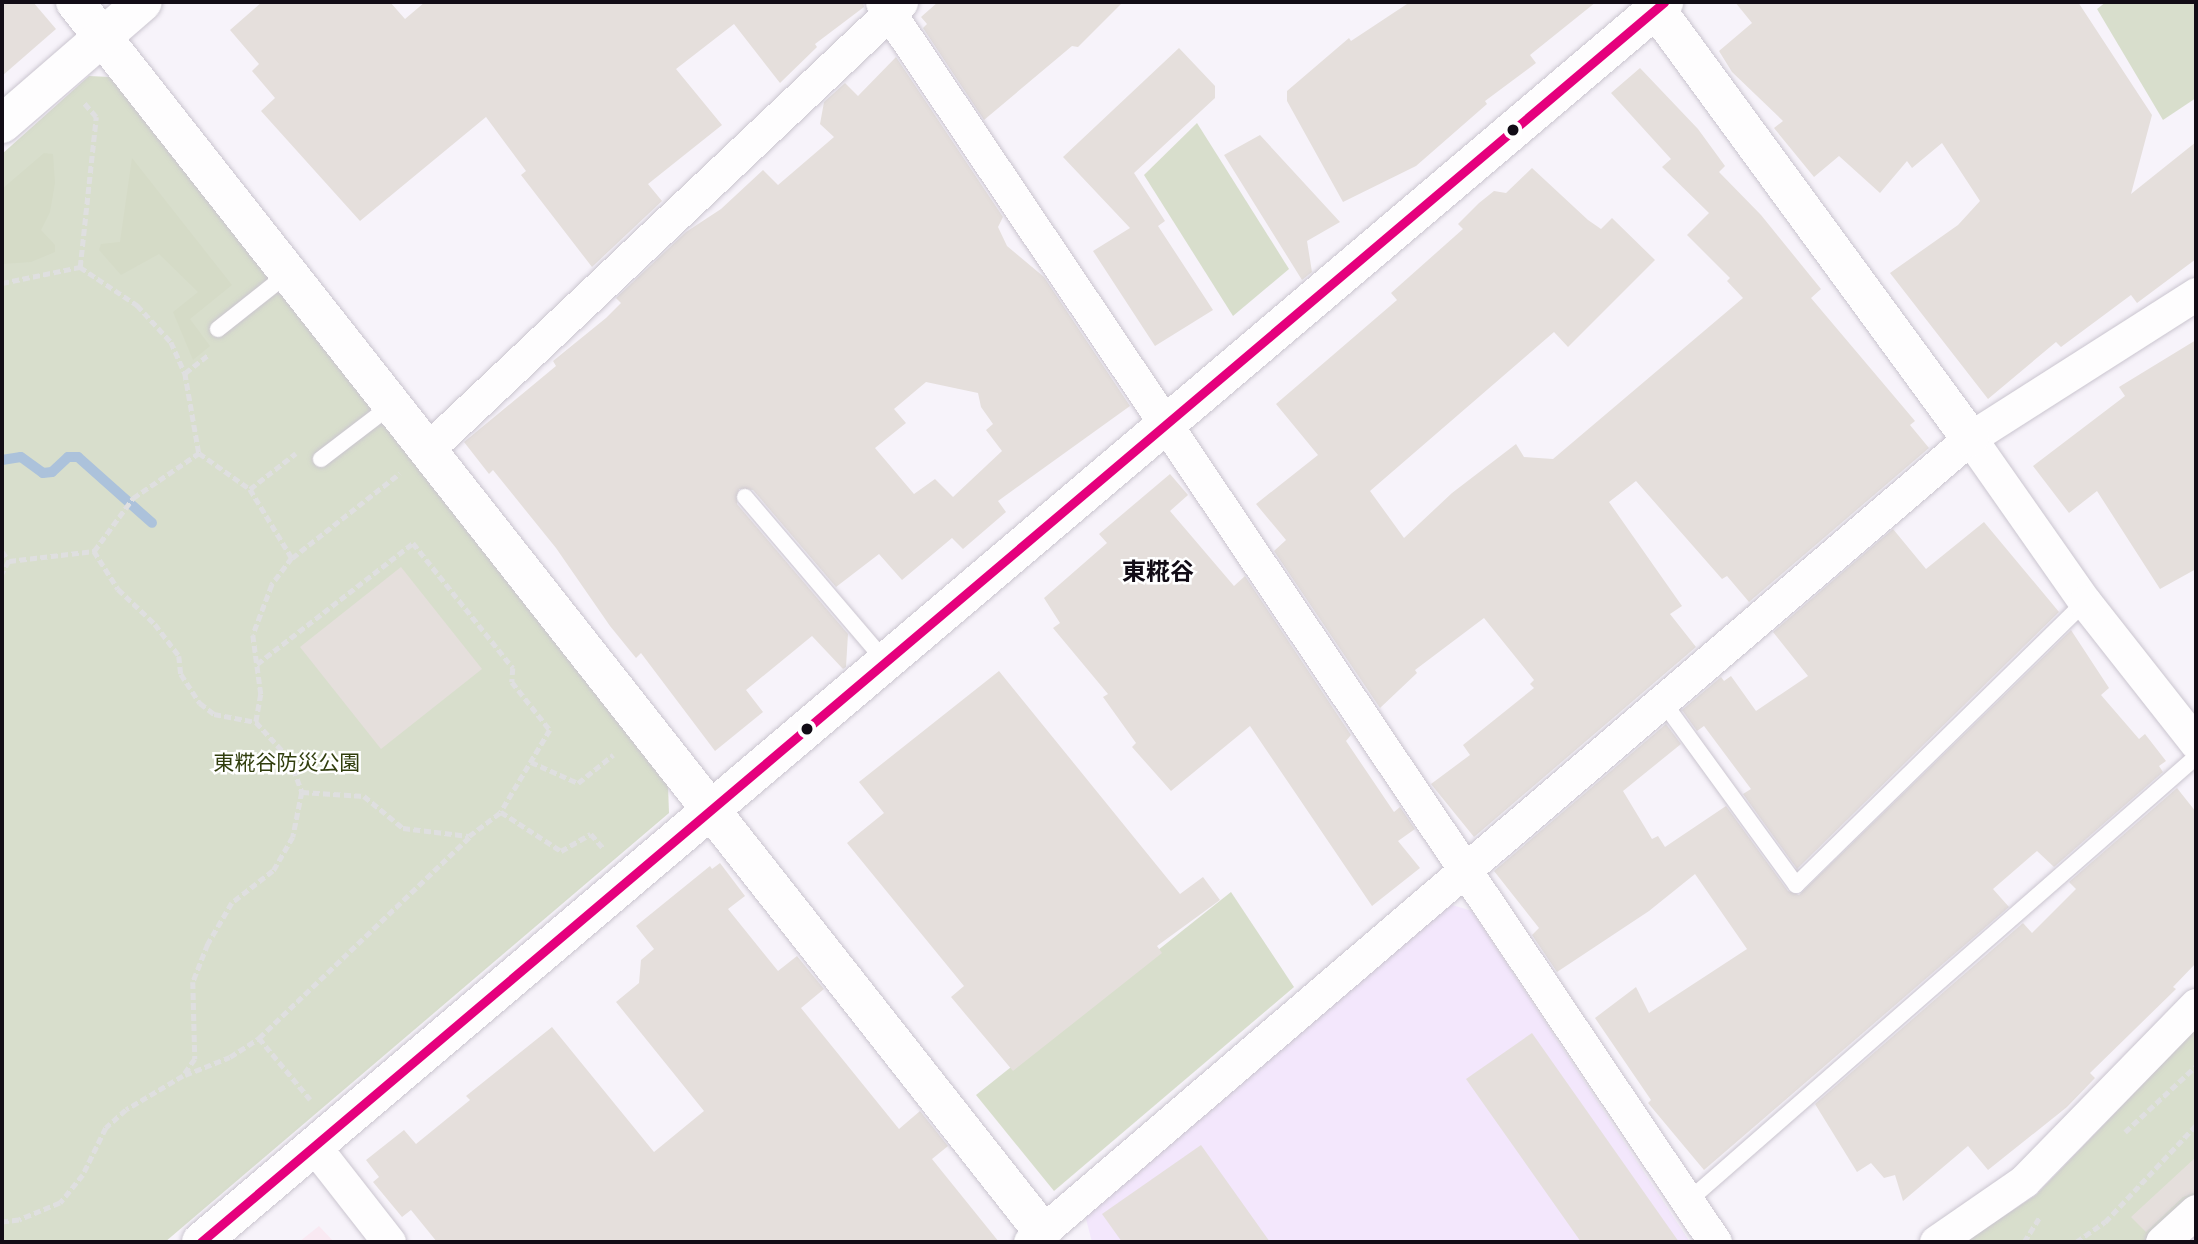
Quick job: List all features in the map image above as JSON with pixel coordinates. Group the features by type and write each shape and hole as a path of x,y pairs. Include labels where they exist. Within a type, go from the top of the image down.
{"street":[{"path":"75,2 393,404 419,465 708,811 1041,1239 1661,699 1970,438 2196,295"},
{"path":"2,124 143,2"},
{"path":"201,1242 1657,4 2085,602 2196,743"},
{"path":"419,465 891,5 1164,423 1462,871 1715,1242"},
{"path":"1936,1242 2024,1181 2196,1005"},
{"path":"314,1146 389,1242"},
{"path":"2162,1242 2196,1211"}],"lane":[{"path":"218,329 290,272"},
{"path":"321,459 393,404"},
{"path":"745,497 885,661"},
{"path":"1661,699 1796,885 2085,602"},
{"path":"1687,1202 2196,757"}],"path":[{"path":"75,93 96,117 79,267"},
{"path":"2,283 79,267 137,305 171,342 185,373 199,453 250,489 292,558"},
{"path":"185,373 215,349"},
{"path":"9,561 94,551 133,498 199,453"},
{"path":"250,489 296,453"},
{"path":"256,722 261,694 253,635 272,585 292,558 402,471 419,465"},
{"path":"2,1222 19,1220 60,1203 83,1175 106,1128 183,1076 230,1057 259,1038 469,836 501,812 550,730 512,682 513,668 413,543 257,664"},
{"path":"2,551 9,561"},
{"path":"94,551 118,589 155,624 179,656 181,674 200,703 214,714 256,722 290,759 302,792 293,837 273,871 232,903 208,944 193,982 195,1059 183,1076"},
{"path":"2,574 9,561"},
{"path":"531,762 578,783 613,755"},
{"path":"302,792 364,796 403,828 469,836"},
{"path":"501,812 561,851 591,834 604,849"},
{"path":"259,1038 310,1100"},
{"path":"2076,1242 2105,1222 2196,1125"}],"shaded area":[{"path":"1449,904 1472,911 1690,1242 1092,1242 1085,1215"},
{"path":"319,1226 334,1242 299,1242"}],"green space":[{"path":"2106,2 2196,2 2196,98 2163,120 2097,9"},
{"name":"東糀谷防災公園","path":"89,76 110,77 399,442 668,786 669,813 165,1242 2,1242 2,154"},
{"path":"1197,123 1289,269 1233,316 1144,175"},
{"path":"44,153 53,154 55,183 50,212 41,230 55,245 55,252 31,262 2,264 2,189"},
{"path":"132,158 232,285 190,319 210,346 193,360 173,312 198,292 159,254 121,275 99,250 101,244 120,242"},
{"path":"1231,892 1294,987 1054,1191 976,1095"},
{"path":"2196,1029 2196,1195 2150,1242 1965,1242 2036,1195"}],"building":[{"path":"2,2 33,2 56,29 2,76"},
{"path":"262,2 390,2 405,19 425,2 863,2 864,7 815,44 817,47 780,83 734,24 676,69 722,125 648,184 662,201 592,267 521,175 526,171 486,117 360,221 261,111 275,98 252,71 259,64 230,30"},
{"path":"938,2 1123,2 1078,47 1072,46 984,120 923,28 927,24 921,17"},
{"path":"1410,2 1596,2 1530,55 1536,63 1485,101 1487,104 1416,166 1343,202 1287,101 1287,91 1349,38 1351,41"},
{"path":"1735,2 2078,2 2152,115 2131,194 2196,142 2196,259 2137,303 2131,295 2061,347 2056,342 1988,399 1890,273 1958,225 1980,201 1942,143 1912,168 1907,161 1880,193 1839,156 1814,177 1774,128 1783,121 1732,72 1719,51 1752,23"},
{"path":"1179,48 1215,86 1215,98 1134,173 1165,221 1158,226 1213,310 1155,346 1093,251 1130,228 1063,157"},
{"path":"896,57 1003,217 998,227 1007,246 1044,277 1130,406 998,501 1006,512 963,549 952,538 902,580 879,554 836,587 753,490 739,489 737,504 848,634 846,667 843,669 812,636 746,690 763,712 715,751 641,653 636,658 610,626 556,548 493,470 489,474 464,442 556,366 553,361 606,318 621,303 616,298 686,232 721,209 763,170 778,185 834,137 820,124 824,102 845,83 858,96","holes":["926,382 978,393 981,407 993,424 986,430 1002,451 953,497 935,479 914,494 875,448 906,423 894,409"]},
{"path":"1640,68 1698,129 1725,166 1719,172 1761,215 1821,289 1811,298 1915,421 1910,425 1929,448 1749,602 1727,576 1722,579 1636,481 1609,502 1682,606 1670,614 1696,647 1474,837 1431,784 1470,755 1463,745 1534,688 1530,684 1534,680 1484,618 1415,670 1417,673 1380,708 1274,551 1286,540 1256,504 1318,455 1276,404 1397,300 1391,293 1463,229 1458,224 1479,203 1494,191 1506,193 1532,168 1588,220 1601,229 1612,218 1655,260 1568,347 1554,332 1370,491 1404,538 1452,493 1516,444 1524,457 1553,459 1743,298 1727,281 1730,278 1687,235 1709,213 1662,167 1671,159 1611,93"},
{"path":"1260,135 1340,222 1307,241 1312,272 1302,280 1224,155"},
{"path":"2196,340 2196,569 2160,589 2097,491 2069,513 2033,466 2125,396 2119,387"},
{"path":"1170,474 1188,495 1170,511 1234,586 1245,576 1351,735 1346,741 1394,812 1400,807 1415,829 1398,841 1420,868 1372,906 1250,726 1171,791 1132,747 1136,743 1103,697 1108,694 1053,628 1060,623 1044,598 1107,543 1099,534"},
{"path":"1984,522 2059,612 1797,869 1743,794 1751,789 1704,726 1697,731 1682,710 1721,677 1724,681 1731,676 1756,711 1808,676 1773,632 1893,529 1926,569"},
{"path":"401,567 482,669 381,749 300,647"},
{"path":"2071,630 2109,688 2101,695 2139,739 2145,734 2166,761 2159,766 2163,772 2054,867 2037,851 1993,889 2009,907 1704,1170 1648,1103 1651,1100 1595,1018 1636,987 1649,1013 1747,949 1695,874 1649,911 1557,972 1532,935 1539,928 1494,871 1666,724 1681,744 1623,791 1652,839 1658,836 1665,847 1726,806 1788,891 1799,895"},
{"path":"999,671 1180,894 1203,877 1220,900 1157,946 1162,953 1013,1071 951,997 964,986 847,843 884,813 859,782"},
{"path":"2177,788 2196,812 2196,963 2173,987 2176,989 2090,1073 2095,1078 2067,1107 1988,1170 1968,1146 1903,1201 1895,1175 1884,1178 1871,1163 1857,1172 1815,1104 2023,923 2032,933 2076,889 2069,882"},
{"path":"720,863 745,896 728,909 778,971 797,956 824,989 801,1008 899,1129 920,1111 948,1146 932,1159 999,1242 437,1242 411,1210 402,1217 373,1182 379,1177 366,1160 404,1130 416,1144 470,1100 466,1096 552,1027 654,1152 704,1111 616,1002 639,983 641,960 654,949 636,926 710,866 712,869"},
{"path":"1532,1033 1679,1242 1581,1242 1466,1079"},
{"path":"1201,1145 1270,1242 1122,1242 1102,1214"},
{"path":"2196,1157 2196,1192 2183,1197 2146,1232 2131,1217"}],"waterway":[{"path":"2,460 21,457 43,473 52,472 68,457 78,457 152,523"}],"transit line":[{"path":"201,1242 1664,2"}],"district":[{"name":"東糀谷","path":"1158,571"}]}
